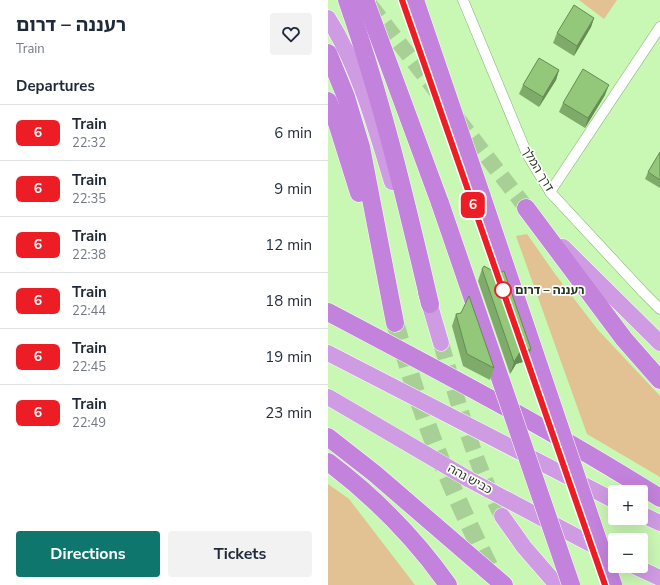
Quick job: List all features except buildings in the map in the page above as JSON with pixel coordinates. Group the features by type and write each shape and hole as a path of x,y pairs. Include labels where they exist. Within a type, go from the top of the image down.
{"highway":[{"path":"348,0 386,122 402,183 430,304"},
{"path":"366,0 440,203 571,585"},
{"path":"415,0 612,585"},
{"path":"328,18 344,48 365,98 441,343"},
{"path":"328,53 346,97 359,141 394,317 350,162 328,101"},
{"path":"525,207 575,260 660,343"},
{"path":"525,207 619,333 660,380"},
{"path":"328,312 467,385 598,459 660,498"},
{"path":"328,354 608,497"},
{"name":"כביש גהה","path":"328,397 470,480 608,554"},
{"path":"328,437 374,473 504,585"},
{"path":"328,462 358,486 386,512 417,545 448,585"},
{"path":"580,488 620,585"},
{"path":"502,516 524,547 557,585"},
{"path":"648,517 660,523"},
{"path":"648,572 660,578"}],"street":[{"name":"דרך המלך","path":"463,0 527,154 550,192 660,309"},
{"path":"550,192 660,28"}],"shaded area":[{"path":"579,0 617,0 604,19"},
{"path":"527,234 555,274 598,330 660,396 660,477 587,434 516,236"},
{"path":"328,484 349,499 415,585 328,585"}],"tunnel":[{"path":"370,5 524,205"},
{"path":"395,323 418,399 438,453 465,516 495,578"},
{"path":"441,343 474,453 502,516"}],"train":[{"name":"6","path":"402,0 605,585"}],"place":[{"name":"רעננה – דרום","path":"503,290"}]}
